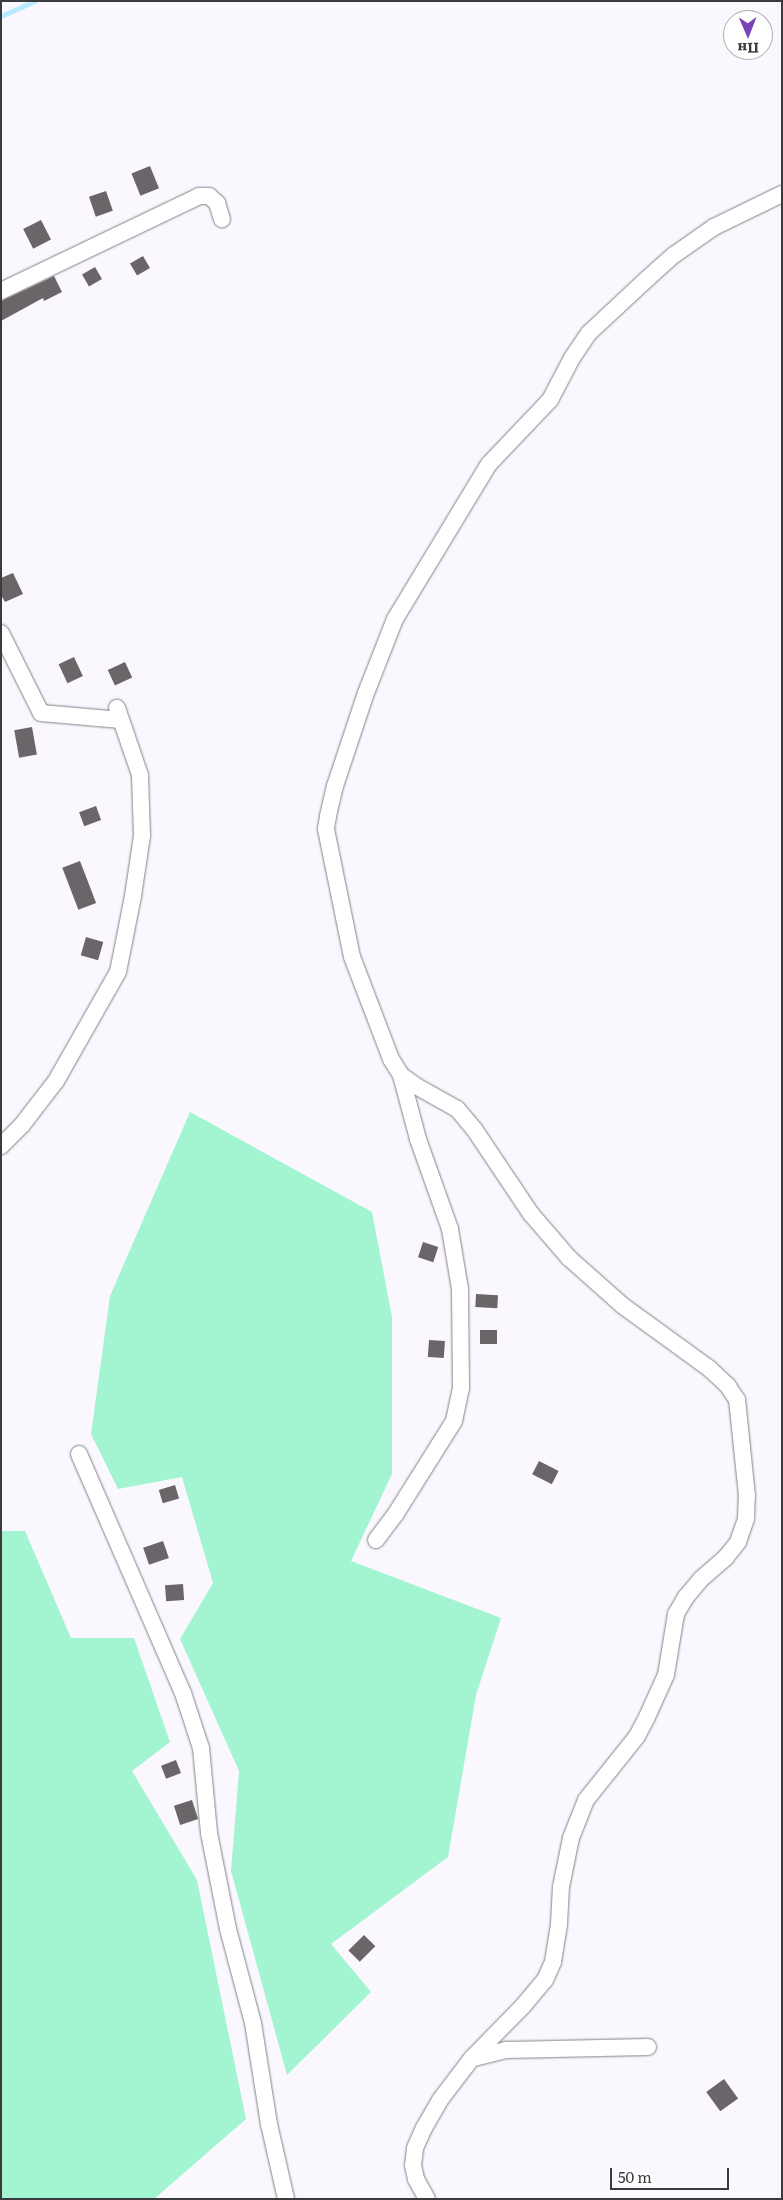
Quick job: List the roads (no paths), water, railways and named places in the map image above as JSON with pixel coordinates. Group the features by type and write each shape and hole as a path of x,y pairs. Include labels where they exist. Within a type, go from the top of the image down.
{"street":[{"path":"427,2199 416,2179 413,2165 415,2148 440,2100 472,2058 523,2006 545,1980 553,1962 559,1924 561,1887 571,1838 586,1800 636,1736 651,1709 666,1675 676,1614 696,1585 726,1557 738,1542 746,1519 747,1496 737,1400 728,1386 710,1369 622,1305 569,1258 531,1214 474,1129 457,1109 416,1086 401,1074 391,1059 352,957 326,829 335,786 366,693 395,619 489,464 550,400 572,358 589,333 674,255 714,227 782,194"},
{"path":"1,291 199,196 209,196 217,203 222,220"},
{"path":"1,632 41,713 119,714 140,775 142,836 133,896 118,972 56,1081 22,1125 1,1146"},
{"path":"376,1540 395,1515 454,1421 461,1387 460,1289 450,1229 418,1139 401,1074"},
{"path":"79,1454 183,1694 201,1748 209,1833 228,1929 253,2023 269,2124 286,2199"},
{"path":"472,2058 507,2050 648,2047"}],"waterway":[{"path":"1,16 35,1"}]}
